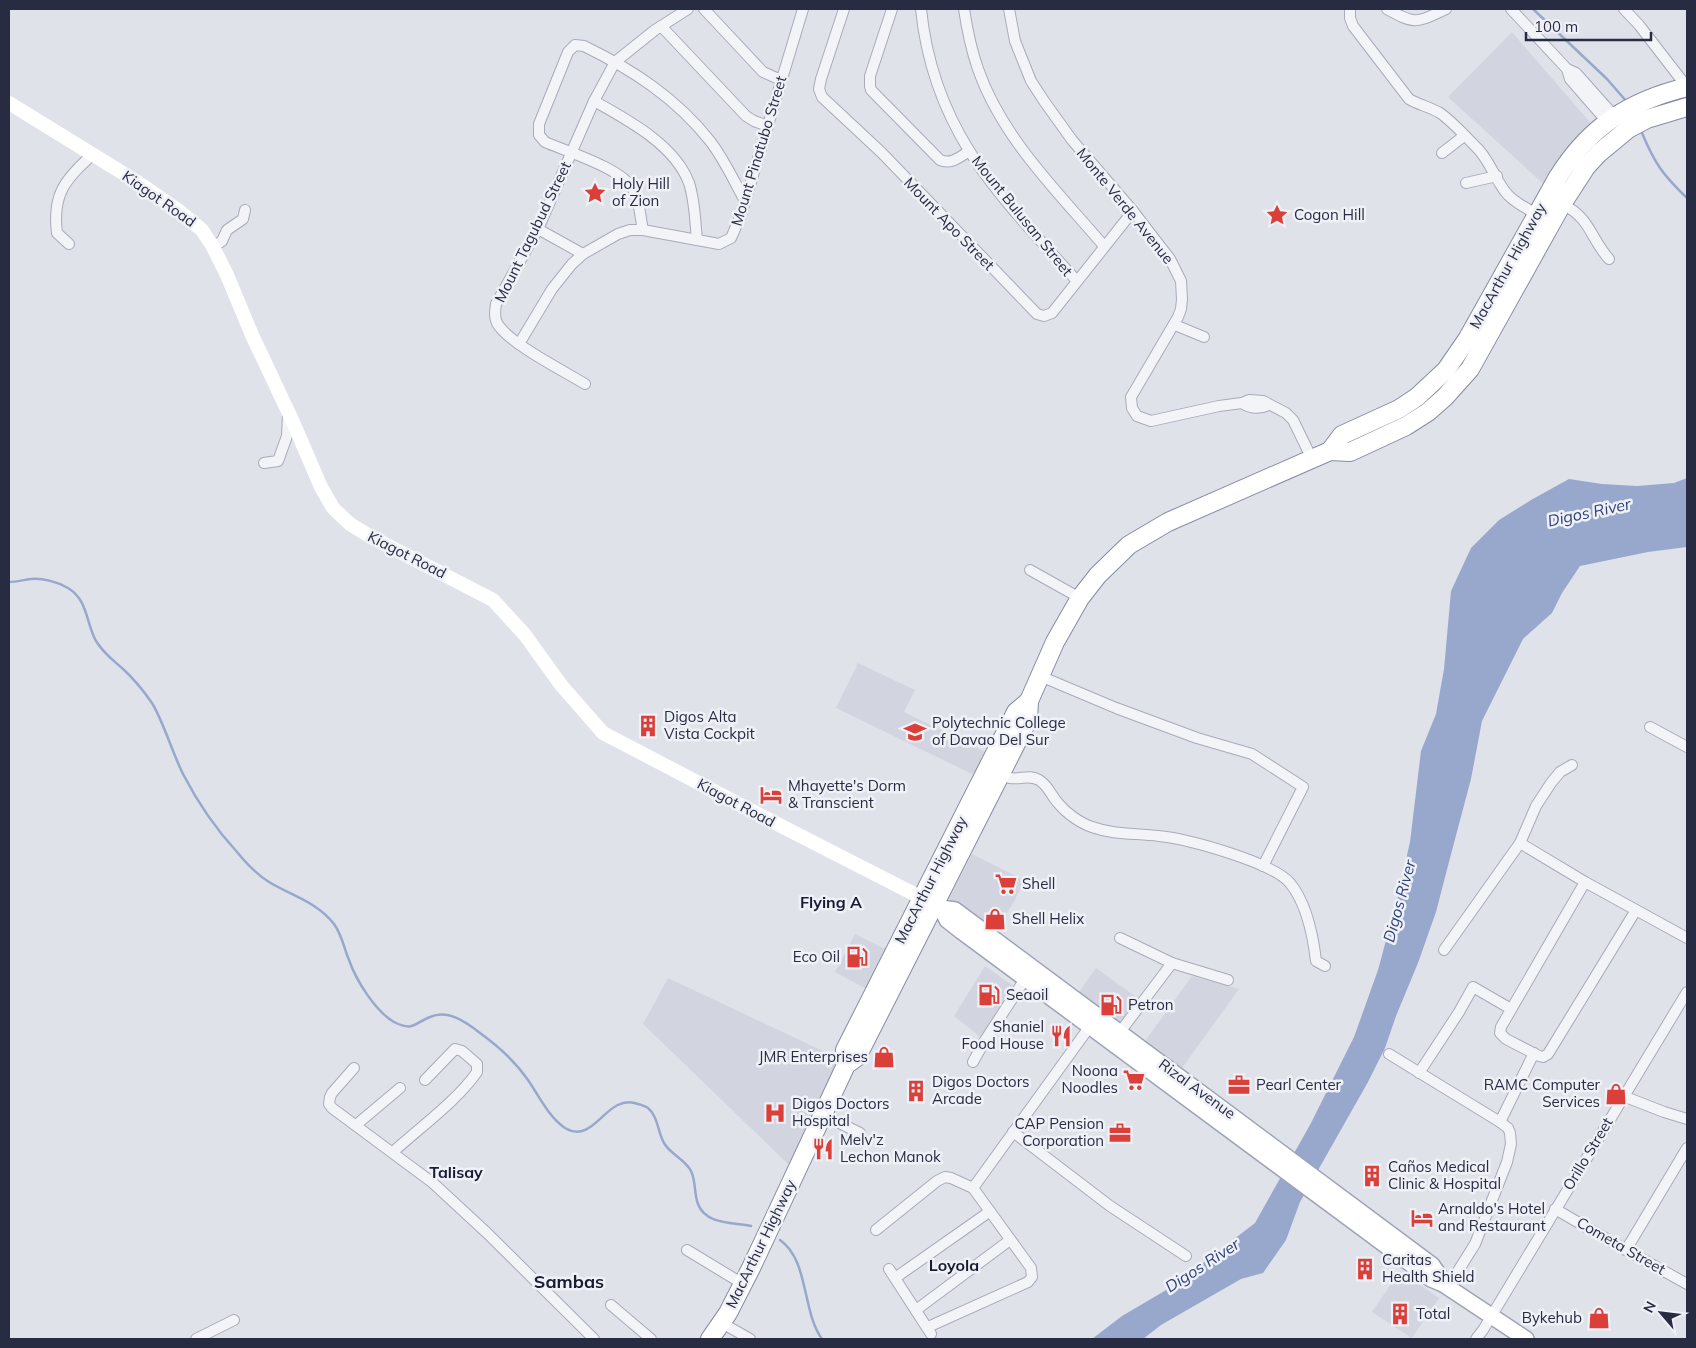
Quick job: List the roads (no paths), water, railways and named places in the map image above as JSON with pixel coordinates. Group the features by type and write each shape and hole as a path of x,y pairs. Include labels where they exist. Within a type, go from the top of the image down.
{"highway":[{"name":"MacArthur Highway","path":"1330,451 1342,435 1399,409 1417,397 1446,370 1468,338 1536,214 1571,158 1594,132 1611,119 1644,100 1687,87"},
{"name":"MacArthur Highway","path":"710,1339 722,1323 743,1284 846,1065 857,1057 995,771 1016,712 1029,700 1055,642 1080,598 1098,575 1129,545 1168,522 1330,451 1350,452 1406,426 1428,412 1445,398 1470,369 1562,204 1586,167 1624,132 1648,119 1687,107"}],"main road":[{"name":"Rizal Avenue","path":"932,903 947,920 1025,979 1094,1021 1120,1032 1278,1158"},
{"name":"Rizal Avenue","path":"932,903 955,910 1094,1021 1324,1192 1431,1279 1446,1286 1526,1339"}],"street":[{"path":"615,62 661,26 688,9"},
{"path":"704,9 763,72 782,80"},
{"name":"Mount Pinatubo Street","path":"519,344 562,275 583,254 624,231 643,230 719,244 728,240 735,230 745,201 803,9"},
{"name":"Mount Apo Street","path":"844,9 820,85 820,92 824,100 882,153 1037,314 1044,316 1052,313 1132,210"},
{"path":"892,9 870,76 871,90 940,160 950,162 969,150"},
{"name":"Mount Bulusan Street","path":"921,9 927,48 940,91 956,128 969,150 1002,196 1077,281"},
{"path":"964,9 972,51 997,110 1022,149 1104,246"},
{"name":"Monte Verde Avenue","path":"1009,9 1015,41 1031,81 1057,121 1132,210 1170,259 1181,281 1181,309 1175,324 1134,392 1131,403 1134,413 1146,420 1157,421 1249,400 1263,401 1286,413 1293,420 1312,459"},
{"path":"1350,9 1350,18 1353,26 1409,99 1440,113 1490,164 1502,188 1509,196 1536,214"},
{"path":"1387,9 1412,21 1427,18 1446,9"},
{"path":"1511,9 1567,69 1576,73 1611,119 1624,132"},
{"path":"1624,9 1687,87"},
{"path":"661,26 746,116 768,126"},
{"path":"643,230 636,196 628,182 612,170 545,142 538,135 541,116 568,52 575,45 584,46 615,62 656,88 694,122 710,142 745,201"},
{"name":"Mount Tagubud Street","path":"585,384 506,335 496,322 495,314 496,304 538,229 594,102 615,62"},
{"path":"594,102 626,118 671,153 689,182 694,204 696,240"},
{"name":"Kiagot Road","path":"9,103 93,154 192,220 202,230 214,247 321,487 333,508 350,524 371,537 493,600 525,635 561,685 603,733 932,903"},
{"path":"1442,153 1464,136"},
{"path":"69,244 57,233 55,215 61,190 72,174 93,154"},
{"path":"1466,182 1497,176"},
{"path":"1562,204 1572,209 1585,221 1595,241 1609,259"},
{"path":"214,247 222,241 227,230 243,219 245,210"},
{"path":"538,229 583,254"},
{"path":"1175,324 1204,337"},
{"path":"264,464 278,461 287,436 288,411"},
{"path":"1030,570 1080,598"},
{"path":"1040,676 1116,708 1188,735 1252,754 1303,788 1263,866"},
{"path":"1650,727 1687,747"},
{"path":"1444,950 1520,843 1536,806 1551,783 1560,772 1572,765"},
{"path":"995,771 1009,778 1031,776 1037,778 1048,787 1058,804 1090,827 1128,835 1160,836 1191,842 1226,852 1277,872 1289,882 1298,895 1306,914 1316,961 1325,966"},
{"path":"1520,843 1585,882 1687,938"},
{"path":"1585,882 1500,1029 1501,1035 1506,1039 1542,1057 1548,1054 1636,910"},
{"path":"1120,938 1172,963 1228,980"},
{"path":"1120,1032 1172,963"},
{"path":"973,1062 1025,979"},
{"path":"1418,1073 1459,1012 1473,987 1511,1009"},
{"name":"Orillo Street","path":"1476,1339 1687,992"},
{"path":"973,1188 1094,1021"},
{"path":"393,1152 470,1081 477,1072 477,1064 462,1051 455,1050 425,1080"},
{"path":"1500,1122 1534,1053"},
{"path":"1389,1054 1500,1122 1508,1128 1510,1133 1511,1144 1507,1162 1475,1244 1446,1286"},
{"path":"354,1068 332,1093 329,1100 332,1108 433,1182 594,1339"},
{"path":"356,1125 400,1088"},
{"path":"1623,1096 1687,1119"},
{"path":"823,1115 860,1133"},
{"path":"1013,1132 1110,1206 1186,1256"},
{"path":"1626,1250 1687,1148"},
{"path":"876,1230 939,1179 951,1178 973,1188 1031,1268 1031,1280 929,1331 892,1273 989,1212"},
{"name":"Cometa Street","path":"1555,1209 1687,1284"},
{"path":"916,1310 1010,1240"},
{"path":"687,1250 743,1284"},
{"path":"610,1305 651,1339"},
{"path":"196,1339 234,1320"},
{"path":"722,1323 750,1339"}],"water":[{"name":"Digos River","path":"1687,478 1687,547 1648,552 1580,566 1562,593 1552,613 1523,639 1482,721 1471,779 1436,912 1385,1048 1368,1082 1300,1202 1286,1240 1263,1273 1241,1279 1161,1325 1143,1339 1092,1339 1122,1316 1173,1286 1255,1223 1311,1123 1354,1037 1378,970 1398,896 1410,842 1421,751 1436,714 1444,669 1451,591 1471,548 1499,520 1569,479 1602,484 1637,486 1674,483"}],"waterway":[{"path":"1533,9 1607,79 1627,102"},
{"path":"1642,133 1660,168 1687,198"},
{"path":"9,582 31,579 45,580 55,582 75,593 83,605 99,646 135,681 152,703 183,774 214,824 244,860 260,875 269,882 304,900 327,916 339,933 361,986 373,1003 387,1017 394,1022 406,1026 413,1026 437,1015 450,1016 463,1021 506,1054 518,1066 554,1118 565,1128 575,1132 585,1130 593,1125 617,1105 627,1102 639,1104 647,1108 654,1115 664,1143 691,1171 698,1204 702,1211 714,1219 751,1226"},
{"path":"780,1240 796,1260 811,1315 822,1339"}],"place":[{"name":"Holy Hill of Zion","path":"595,193"},
{"name":"Cogon Hill","path":"1277,215"},
{"name":"Digos Alta Vista Cockpit","path":"648,726"},
{"name":"Polytechnic College of Davao Del Sur","path":"915,732"},
{"name":"Mhayette's Dorm & Transcient","path":"771,795"},
{"name":"Shell","path":"1006,884"},
{"name":"Shell Helix","path":"995,919"},
{"name":"Eco Oil","path":"857,957"},
{"name":"Seaoil","path":"989,995"},
{"name":"Petron","path":"1111,1005"},
{"name":"Shaniel Food House","path":"1061,1036"},
{"name":"JMR Enterprises","path":"884,1057"},
{"name":"Noona Noodles","path":"1134,1080"},
{"name":"Pearl Center","path":"1239,1085"},
{"name":"Digos Doctors Arcade","path":"916,1091"},
{"name":"RAMC Computer Services","path":"1616,1094"},
{"name":"Digos Doctors Hospital","path":"775,1113"},
{"name":"CAP Pension Corporation","path":"1120,1133"},
{"name":"Melv'z Lechon Manok","path":"823,1149"},
{"name":"Caños Medical Clinic & Hospital","path":"1372,1176"},
{"name":"Arnaldo's Hotel and Restaurant","path":"1422,1218"},
{"name":"Caritas Health Shield","path":"1365,1269"},
{"name":"Total","path":"1400,1314"},
{"name":"Bykehub","path":"1599,1318"}],"district":[{"name":"Flying A","path":"831,902"},
{"name":"Talisay","path":"456,1172"},
{"name":"Loyola","path":"954,1265"},
{"name":"Sambas","path":"569,1282"}]}
